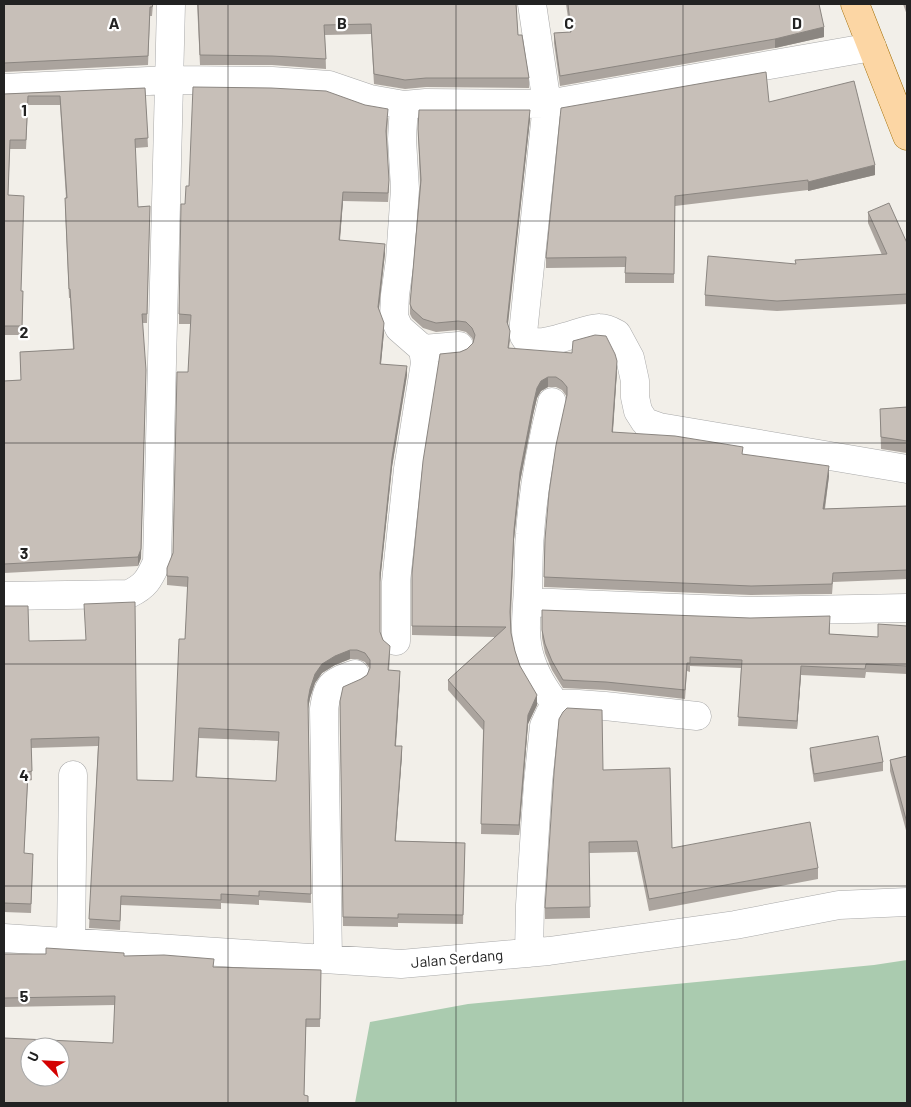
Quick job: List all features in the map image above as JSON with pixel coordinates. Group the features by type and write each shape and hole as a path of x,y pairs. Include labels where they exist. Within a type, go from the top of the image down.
{"main road":[{"path":"855,4 907,136"}],"street":[{"path":"4,596 129,594 141,589 150,577 157,562 170,4"},
{"path":"532,4 547,104 523,333 526,339 533,342 548,340 597,327 618,334 630,358 635,381 638,411 645,422 659,427 907,469"},
{"path":"4,88 169,80 272,81 330,85 370,99 404,105 426,103 547,104 872,47"},
{"path":"396,641 396,582 408,469 425,363 423,349 399,328 394,317 405,189 402,139 404,105"},
{"path":"423,349 459,346"},
{"path":"552,402 542,442 533,498 529,536 526,634 530,657 547,693 558,707"},
{"path":"528,602 751,611 907,608"},
{"path":"328,959 324,709 327,692 335,682 355,674"},
{"path":"529,954 536,801 544,726 550,713 562,704 605,706 697,716"},
{"path":"70,942 74,775"},
{"name":"Jalan Serdang","path":"4,938 402,964 529,954 734,925 839,905 907,902"}],"green space":[{"path":"907,960 907,1103 355,1103 370,1022 468,1004 874,965"}],"building":[{"path":"4,4 153,4 150,7 148,56 4,63"},
{"path":"198,4 516,4 518,35 522,35 529,78 426,78 405,80 374,74 371,24 324,25 326,59 200,55"},
{"path":"568,4 819,4 824,27 775,39 560,76 554,33 571,32"},
{"path":"766,72 769,102 854,81 875,165 808,182 808,180 675,196 674,274 625,273 626,257 546,258 561,108"},
{"path":"193,87 326,91 365,105 388,109 386,131 388,193 343,192 339,240 385,244 378,307 384,323 380,364 407,366 392,458 380,573 380,632 383,640 390,646 388,670 400,671 395,746 402,746 395,841 465,843 463,915 398,914 398,918 343,917 340,701 343,687 367,675 370,668 370,660 365,653 357,650 350,650 335,656 322,664 315,674 310,689 308,700 311,894 259,891 259,896 221,894 221,900 121,896 120,921 89,919 99,737 31,739 32,771 28,772 24,853 33,854 31,904 4,903 4,606 28,606 29,641 86,640 84,604 135,602 137,780 173,781 179,639 185,639 188,577 167,576 167,568 173,553 177,372 188,372 191,315 179,314 181,204 185,204 186,186 189,186","holes":["199,728 279,732 276,781 196,777"]},
{"path":"145,88 148,138 135,139 138,207 150,206 147,314 142,314 146,370 141,549 138,557 4,564 4,381 21,380 20,352 74,349 69,289 65,198 67,198 60,96 28,96 26,140 10,140 8,195 24,196 21,291 23,291 22,326 4,326 4,94"},
{"path":"419,110 530,110 507,322 510,331 508,348 572,353 573,341 595,335 606,336 617,361 612,432 675,436 743,447 742,454 829,466 823,509 907,506 907,570 833,573 832,584 751,586 544,577 549,493 567,387 556,377 548,377 541,381 537,388 533,405 520,472 514,530 510,612 511,633 520,666 537,695 528,715 519,825 481,824 484,721 448,680 506,627 412,626 412,573 423,461 440,354 460,352 467,349 473,343 475,335 472,328 466,322 436,323 423,319 412,309 410,304 421,180 418,129"},
{"path":"889,203 907,243 907,294 777,301 705,295 708,256 796,264 795,260 887,254 868,212"},
{"path":"907,407 907,441 881,437 880,409"},
{"path":"542,610 750,618 830,616 829,634 878,637 878,624 907,626 907,666 866,664 865,669 801,666 797,721 738,717 742,660 690,657 690,663 687,663 685,690 606,682 563,680 545,644 542,630"},
{"path":"567,708 602,710 603,770 670,768 672,848 810,822 818,868 649,899 637,841 589,842 590,907 545,908 559,719"},
{"path":"878,736 883,762 814,774 810,748"},
{"path":"907,756 907,823 890,760"},
{"path":"46,948 124,953 124,956 164,955 214,959 213,967 321,970 320,1019 306,1019 304,1095 308,1096 308,1103 4,1103 4,1038 20,1039 20,1087 70,1087 70,1041 113,1043 115,996 4,998 4,954 46,954"}]}
